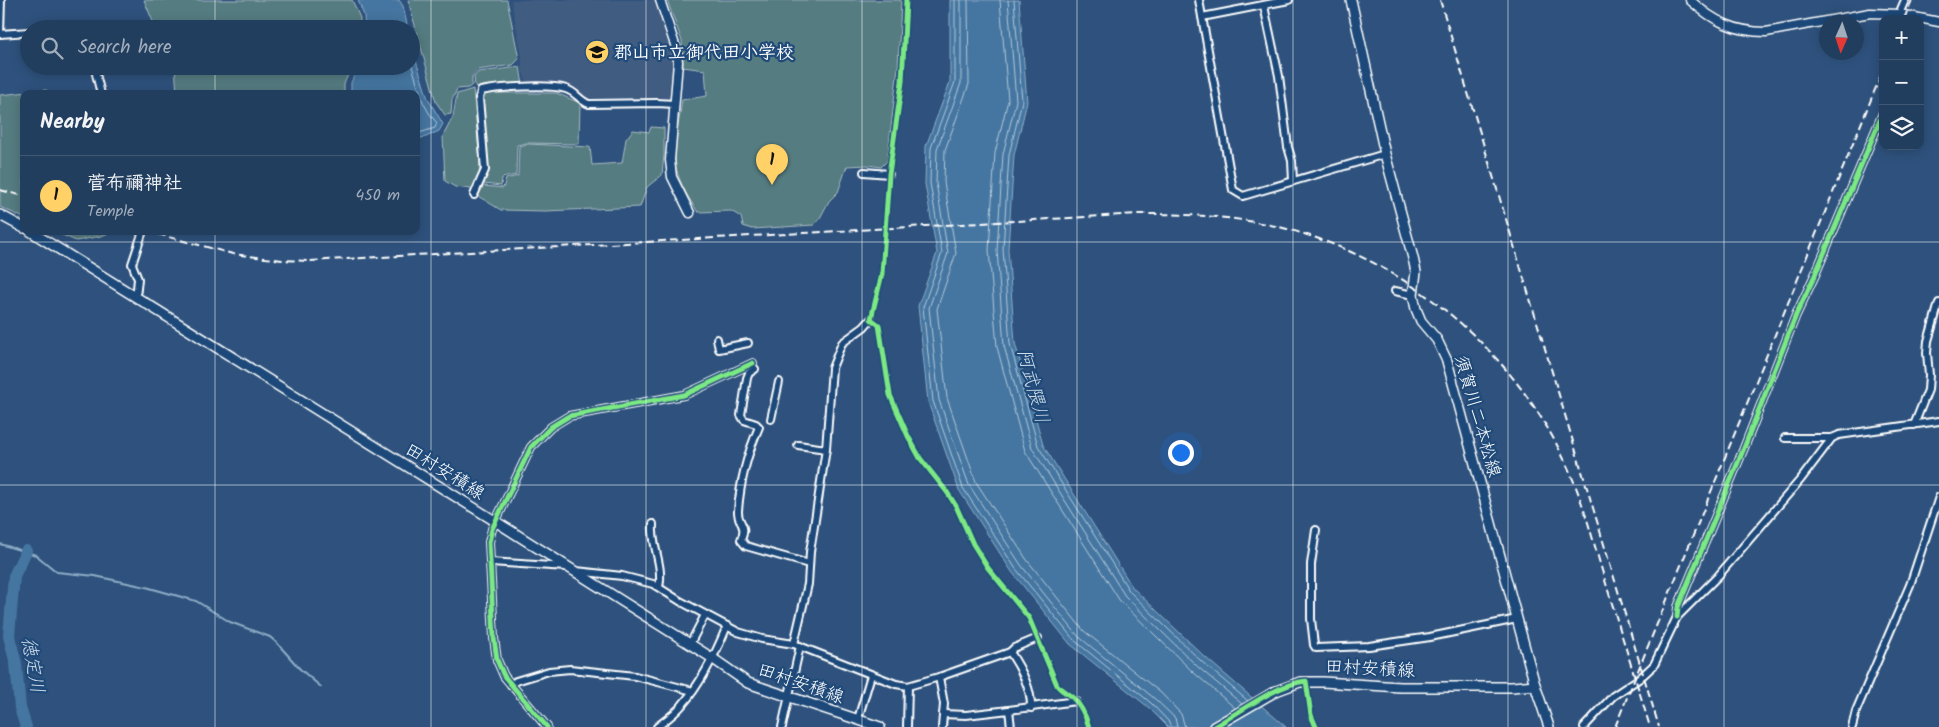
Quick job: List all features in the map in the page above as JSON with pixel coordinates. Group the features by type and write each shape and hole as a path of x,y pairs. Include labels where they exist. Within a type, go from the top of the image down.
{"main road":[{"name":"須賀川二本松線","path":"1351,0 1385,154 1416,272 1413,295 1416,309 1421,321 1437,340 1447,361 1535,685 1549,727"},
{"path":"0,214 20,226"},
{"name":"田村安積線","path":"36,235 570,568 748,683 880,727"},
{"name":"田村安積線","path":"1214,727 1264,698 1293,684 1309,681 1400,688 1535,685"}],"street":[{"path":"1,0 0,34 20,33"},
{"path":"660,0 677,51 678,62 670,160 672,178 690,213"},
{"path":"1199,0 1233,190 1243,196 1385,154"},
{"path":"1202,17 1289,0"},
{"path":"1690,0 1721,23 1732,28 1756,32 1766,32 1862,14 1903,15"},
{"path":"1899,14 1905,0"},
{"path":"1264,6 1280,84 1288,147 1292,161 1293,181"},
{"path":"1924,20 1939,22"},
{"path":"96,75 100,90"},
{"path":"474,195 485,170 479,98 481,91 506,88 552,88 570,90 589,104 675,104"},
{"path":"1677,617 1678,607 1744,448 1796,315 1879,122"},
{"path":"864,172 889,174"},
{"path":"136,298 138,279 132,264 142,235"},
{"path":"1395,292 1413,295"},
{"path":"1914,425 1928,390 1928,341 1939,302"},
{"path":"782,727 808,584 809,564 826,449 834,362 842,343 864,327 871,319"},
{"path":"717,339 719,349 748,343"},
{"path":"547,727 511,685 500,667 495,652 489,542 495,521 531,447 544,433 561,420 579,413 684,395 754,366 747,378 741,415 744,420 759,427 742,480 738,513 744,527 741,540 746,546 809,564"},
{"path":"771,419 779,382"},
{"path":"1785,438 1832,438 1857,432 1939,421"},
{"path":"1584,727 1613,696 1654,665 1677,617 1718,576 1801,479 1832,438"},
{"path":"798,445 826,449"},
{"path":"1852,727 1856,711 1910,585 1939,496"},
{"path":"653,524 654,546 661,569 659,587"},
{"path":"1316,530 1311,568 1311,619 1316,648 1369,646 1430,637 1517,619"},
{"path":"491,562 570,568 622,576 659,587 680,601 726,626 752,636 797,645 871,676 908,686 939,678 1010,652 1014,648 1038,638"},
{"path":"690,644 705,615"},
{"path":"657,727 676,712 693,691 712,658 726,626"},
{"path":"1010,652 1028,688 1031,708"},
{"path":"511,685 550,672 570,669 634,676 693,691"},
{"path":"858,719 871,676"},
{"path":"939,678 944,704 942,727"},
{"path":"907,727 908,686"},
{"path":"943,714 966,715 1076,701"},
{"path":"1010,710 1010,727"}],"shaded area":[{"name":"郡山市立御代田小学校","path":"511,0 655,0 673,49 675,63 671,109 660,98 585,98 560,86 528,85 522,71 522,55"}],"green space":[{"path":"144,0 352,0 360,18 360,20 152,20"},
{"path":"408,0 507,0 519,59 513,65 477,70 472,77 472,85 468,88 457,89 452,100 451,114 445,115 436,102 420,44 420,20 413,20"},
{"path":"667,0 901,0 898,67 887,161 881,167 868,165 847,166 838,192 829,201 814,225 752,229 743,226 741,217 731,211 698,212 679,177 675,162 675,147 682,100 707,96 705,70 683,67 682,41"},
{"path":"520,67 523,85 489,86 478,89 475,86 474,77 478,72"},
{"path":"176,75 348,75 344,84 344,90 177,90"},
{"path":"473,89 480,160 479,180 471,189 455,187 445,181 443,136 453,117 457,94"},
{"path":"20,93 20,216 0,207 0,95"},
{"path":"494,93 556,93 580,103 579,144 526,143 517,145 516,175 502,178 501,186 484,184 487,151 481,95"},
{"path":"651,127 664,128 662,175 647,187 640,207 545,211 501,210 476,195 476,192 484,186 503,188 506,179 518,176 519,146 528,144 590,147 592,165 622,163 626,139 633,130 649,132"},
{"path":"62,235 104,235 101,236 76,241"}],"water":[{"path":"358,0 399,0 403,6 406,20 364,20"},
{"path":"950,0 1019,0 1027,102 1014,155 1008,249 1015,343 1043,445 1133,588 1206,658 1286,727 1168,727 1148,707 1070,644 1012,572 959,490 928,402 918,306 937,253 925,184 926,146 950,82"},
{"path":"420,74 428,99 443,124 439,131 420,138 420,90 351,90 351,83 354,75"}],"waterway":[{"path":"0,544 36,555 57,572 95,576 146,587 196,601 230,622 270,637 300,669 321,687"},
{"name":"徳定川","path":"26,551 14,576 9,636 16,664 20,708 26,727"}],"railway":[{"path":"1440,0 1659,727"},
{"path":"1906,15 1912,0"},
{"path":"1615,727 1879,80"},
{"path":"0,190 20,195"},
{"path":"161,235 233,254 282,260 310,261 1139,214 1190,215 1241,220 1275,226 1322,240 1367,260 1410,285 1450,314 1486,348 1519,385 1546,426 1569,470 1579,496 1650,727"}],"cycle path":[{"path":"906,0 902,82 889,174 882,274 871,319 879,325 890,395 920,458 956,506 973,544 988,568 1029,618 1057,685 1078,704 1085,715 1089,727"},
{"path":"1677,617 1678,607 1744,448 1796,315 1815,275 1879,123"},
{"path":"547,727 504,676 497,660 494,638 489,542 492,529 531,447 551,427 569,416 684,395 753,363"},
{"path":"1214,727 1271,693 1295,683 1306,681 1311,715 1316,727"}],"place":[{"name":"郡山市立御代田小学校","path":"597,52"},
{"name":"菅布禰神社","path":"772,185"}],"water label":[{"name":"阿武隈川","path":"1034,386"}]}
